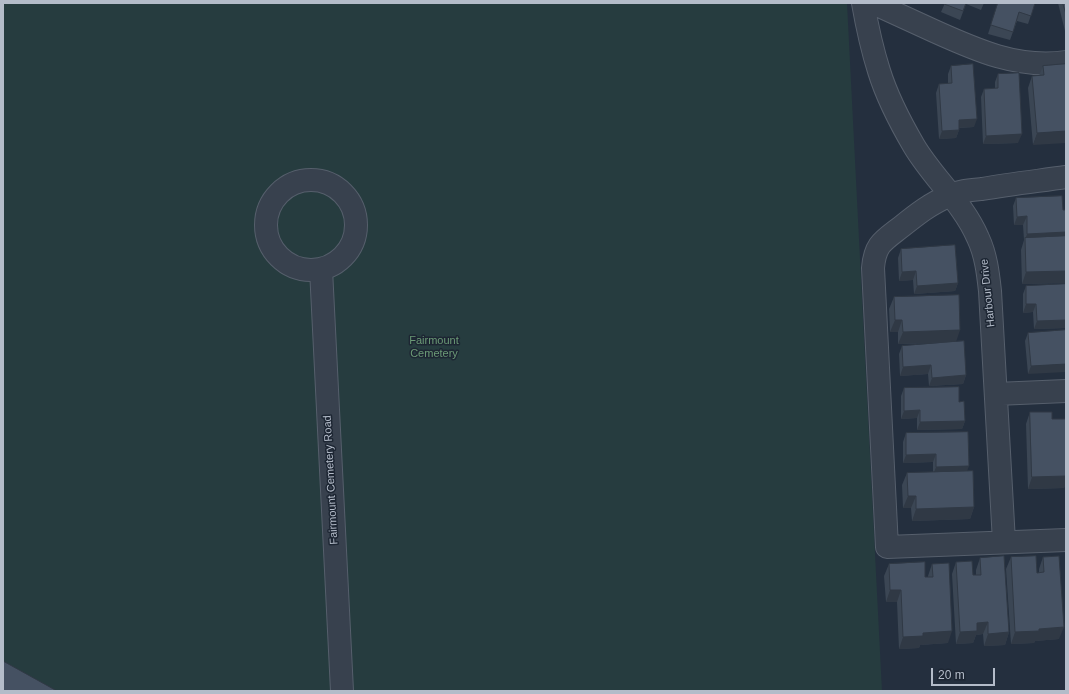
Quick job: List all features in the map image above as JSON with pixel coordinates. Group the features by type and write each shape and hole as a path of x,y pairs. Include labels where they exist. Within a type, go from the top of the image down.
{"street":[{"name":"Harbour Drive","path":"863,3 867,26 879,72 896,113 914,147 965,214 979,239 986,261 990,291 1004,542"},
{"path":"873,3 971,48 997,57 1036,63 1056,64 1066,62"},
{"path":"1066,177 997,186 950,195 920,212 884,240 878,247 874,257 873,268 887,547 1066,540"},
{"path":"310,179 325,181 338,188 348,198 354,210 357,224 355,240 347,254 335,264 321,270 306,270 292,266 279,257 271,245 266,231 267,215 272,201 282,190 295,182 310,179"},
{"name":"Fairmount Cemetery Road","path":"321,270 342,691"},
{"path":"996,394 1066,391"}],"green space":[{"name":"Fairmount Cemetery","path":"3,3 847,3 882,691 3,691"}],"building":[{"path":"966,3 963,11 944,4"},
{"path":"998,3 1035,3 1031,16 1019,12 1013,32 991,25"},
{"path":"1063,3 1066,3 1066,14"},
{"path":"973,64 977,119 959,120 959,130 942,131 939,84 952,83 951,66"},
{"path":"1066,64 1066,131 1037,133 1032,76 1044,75 1043,66"},
{"path":"1019,73 1022,134 986,136 984,89 998,88 998,74"},
{"path":"1062,196 1063,210 1066,210 1066,232 1027,234 1027,216 1017,217 1016,198"},
{"path":"1066,236 1066,271 1026,272 1025,238"},
{"path":"955,245 958,283 917,286 916,271 902,272 901,249"},
{"path":"1066,284 1066,320 1037,321 1036,304 1026,304 1026,286"},
{"path":"959,295 960,330 903,332 902,320 895,320 894,297"},
{"path":"1066,330 1066,364 1031,366 1028,333"},
{"path":"964,341 966,375 932,378 931,365 903,367 902,346"},
{"path":"959,387 959,402 964,401 965,421 920,422 920,410 904,411 904,388"},
{"path":"1030,412 1052,412 1052,419 1066,419 1066,476 1032,477"},
{"path":"968,432 969,466 936,467 936,454 906,455 906,433"},
{"path":"973,471 974,507 916,509 916,496 908,496 907,473"},
{"path":"1004,556 1009,632 988,634 988,622 977,623 977,631 960,632 956,562 972,561 973,575 981,575 980,558"},
{"path":"1036,556 1037,573 1044,572 1043,557 1059,556 1064,627 1039,629 1039,631 1015,632 1011,557"},
{"path":"925,562 925,577 933,577 932,564 949,563 952,631 923,633 923,636 903,637 901,590 890,590 889,564"},
{"path":"3,661 57,691 3,691"}]}
